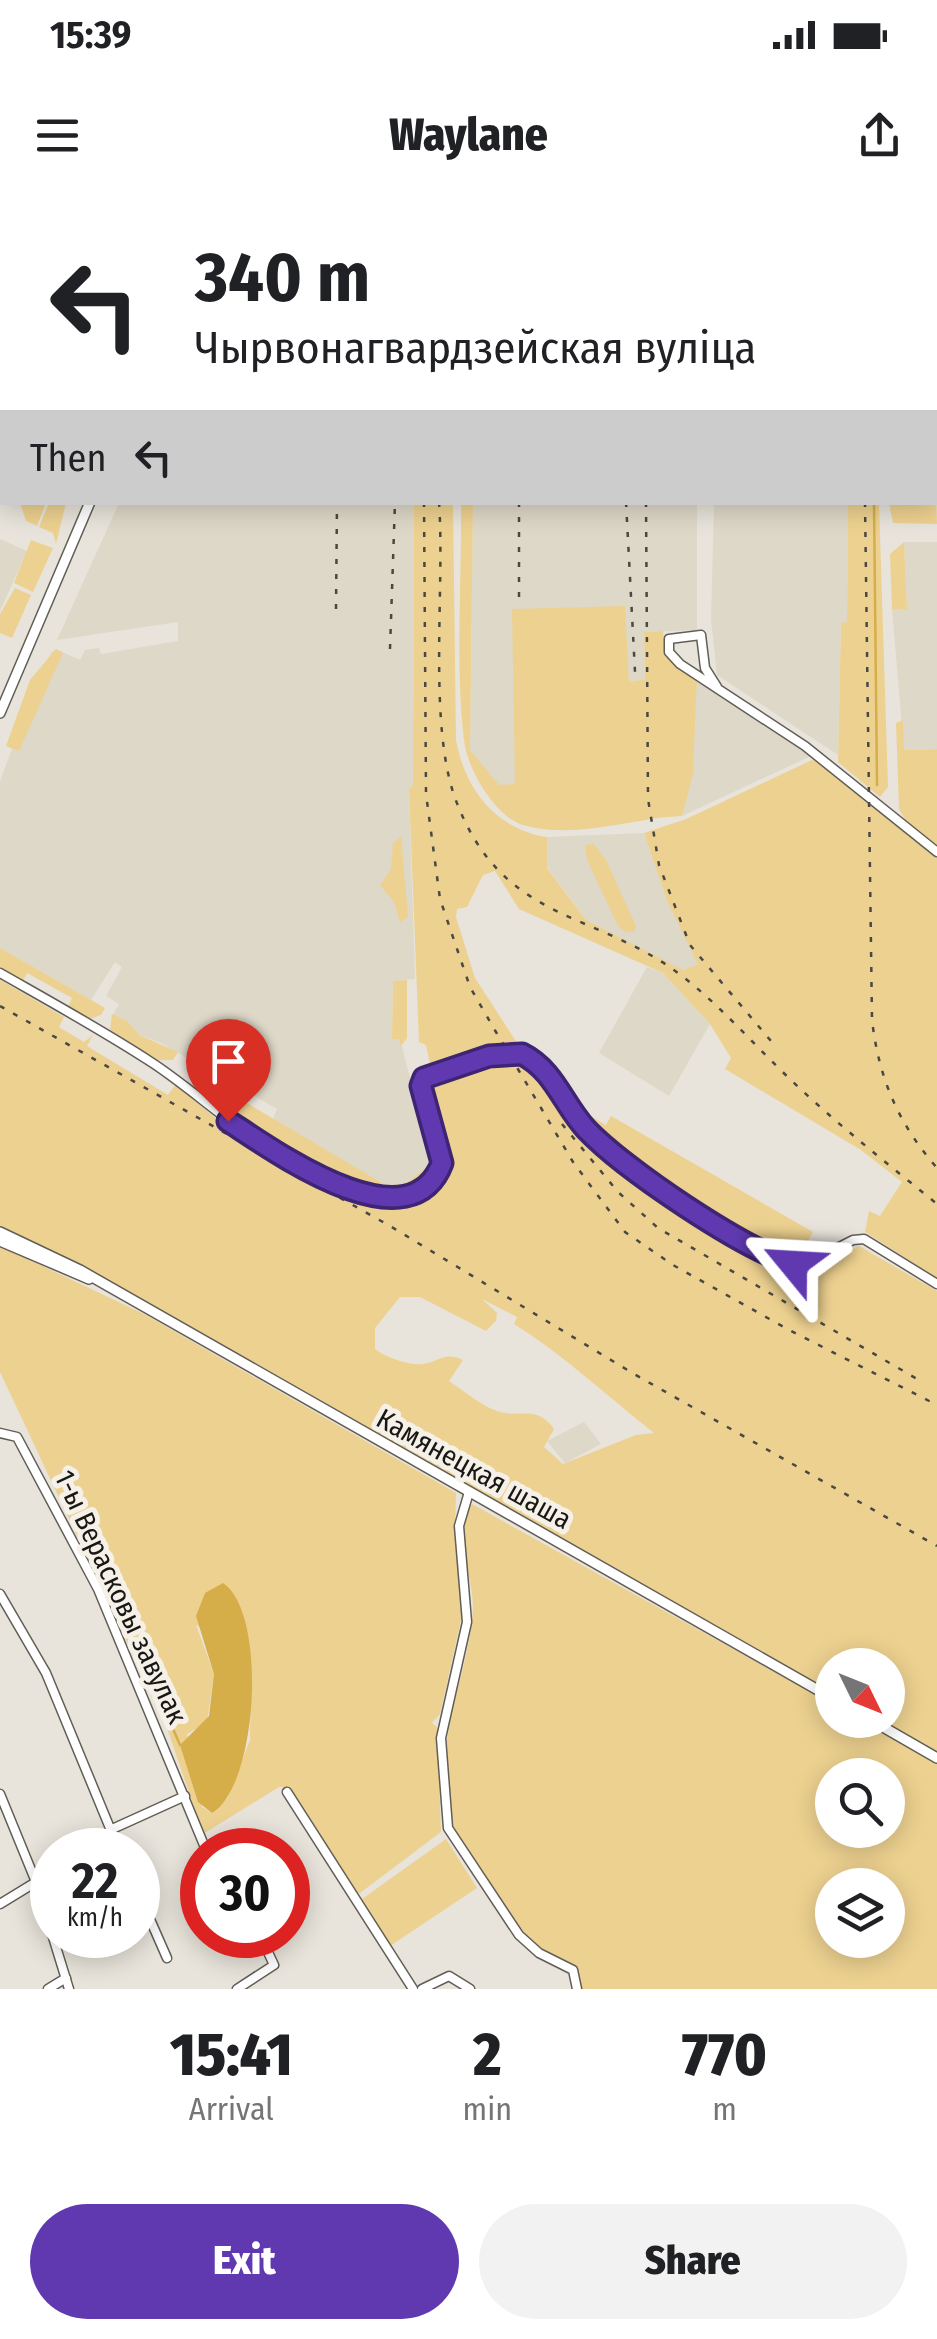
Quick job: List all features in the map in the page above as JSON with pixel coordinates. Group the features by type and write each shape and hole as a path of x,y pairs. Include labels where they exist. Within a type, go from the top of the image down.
{"main road":[{"path":"0,701 86,505"},
{"path":"0,713 86,505"},
{"name":"Камянецкая шаша","path":"0,1232 92,1280 815,1688"},
{"name":"Камянецкая шаша","path":"0,1240 92,1280"},
{"path":"902,1738 937,1758"}],"street":[{"path":"717,687 705,668 701,634 669,639 668,652 675,660 827,762 937,852"},
{"path":"0,973 147,1059 228,1121 342,1188 371,1195 399,1194 431,1181 442,1156 422,1080 433,1072 489,1056 518,1053 540,1066 584,1128 643,1177 774,1256 806,1264 852,1240 864,1240 937,1284"},
{"name":"1-ы Верасковы завулак","path":"0,1433 17,1437 98,1590 197,1828"},
{"path":"469,1492 459,1526 468,1622 441,1738 447,1823 520,1935 539,1953 572,1970 577,1989"},
{"path":"0,1594 46,1673 109,1828"},
{"path":"287,1792 413,1989"},
{"path":"0,1794 30,1867"},
{"path":"114,1828 185,1796"},
{"path":"0,1904 30,1886"},
{"path":"160,1942 167,1958"},
{"path":"60,1958 69,1989"},
{"path":"237,1989 262,1975 274,1958"},
{"path":"422,1989 454,1976 470,1989"},
{"path":"48,1989 66,1978"}],"shaded area":[{"path":"21,505 45,505 37,526 26,521"},
{"path":"48,505 66,505 56,544 53,533 39,527"},
{"path":"118,505 414,505 413,786 409,790 415,979 393,981 392,1038 400,1038 430,1159 428,1167 406,1183 387,1186 366,1175 273,1119 277,1109 161,1043 134,1033 113,1015 119,1004 106,996 122,967 115,962 91,1000 0,948 0,781 12,749 9,747 51,653 56,649 80,660 85,650 99,648 101,654 178,641 178,622 57,640"},
{"path":"414,505 453,505 456,740 460,758 475,791 498,816 529,833 547,837 547,868 586,920 683,970 698,964 667,901 644,833 686,819 812,760 827,766 937,858 937,1278 865,1232 869,1211 880,1216 902,1182 861,1150 725,1069 731,1058 710,1024 663,973 519,909 495,871 483,875 467,907 457,909 456,917 475,978 521,1049 430,1064 426,1045 419,1042 409,789 413,785"},
{"path":"461,505 473,505 470,750 499,785 515,784 512,609 625,606 629,682 645,679 644,632 663,631 666,657 690,676 697,674 693,774 682,816 562,830 512,820 484,790 466,751 459,651"},
{"path":"473,505 697,505 697,630 644,632 645,679 629,682 515,784 499,786 470,750"},
{"path":"714,505 848,505 847,623 841,624 838,755 717,675 711,619"},
{"path":"848,505 879,505 888,787 880,797 838,762 841,623 847,622"},
{"path":"889,505 936,505 937,524 893,523"},
{"path":"0,539 27,551 0,611"},
{"path":"31,540 53,548 33,592 14,583"},
{"path":"904,542 937,542 937,749 904,750 892,609 907,608"},
{"path":"904,542 907,609 892,609 890,554"},
{"path":"15,588 31,595 12,638 0,633 0,614"},
{"path":"56,649 63,653 19,751 6,746 30,680"},
{"path":"697,674 815,754 682,816"},
{"path":"903,720 904,750 937,749 937,847 906,821 899,809 896,723"},
{"path":"644,833 667,901 699,964 683,971 586,920 547,867 547,837"},
{"path":"401,837 408,917 400,922 394,902 380,885 391,869 393,843"},
{"path":"593,843 606,860 636,926 634,932 625,932 618,926 587,860 585,846"},
{"path":"0,948 105,1008 101,1015 90,1019 68,1007 72,998 27,973 23,981 0,968"},
{"path":"647,967 663,973 710,1024 669,1096 599,1053"},
{"path":"0,980 64,1017 59,1027 84,1042 93,1035 87,1046 168,1095 176,1084 233,1134 350,1197 388,1202 413,1198 438,1181 447,1160 429,1083 439,1075 500,1058 522,1060 573,1124 634,1176 783,1266 811,1268 859,1246 937,1291 937,1752 905,1734 905,1648 815,1648 815,1682 89,1270 0,1228","holes":["400,1297 420,1297 486,1331 496,1321 497,1313 482,1299 517,1317 514,1324 654,1433 636,1435 563,1464 544,1447 554,1429 548,1421 534,1414 497,1411 449,1381 463,1360 446,1357 412,1364 375,1349 375,1328"]},
{"path":"407,980 407,1038 401,1046 399,1039 392,1039 393,981"},
{"path":"112,1014 127,1021 139,1035 178,1052 173,1060 158,1060 110,1030"},
{"path":"407,1070 436,1158 424,1180 382,1191 341,1181 301,1161 235,1119 210,1095 215,1088 223,1089 387,1186 406,1183 427,1167 430,1159"},
{"path":"587,1114 606,1125 611,1116 813,1232 802,1251 812,1257 798,1260 777,1253 674,1192 603,1138 582,1117"},
{"path":"0,1246 144,1314 456,1493 455,1531 463,1611 440,1714 432,1723 437,1727 441,1832 360,1893 353,1892 288,1787 279,1787 213,1828 201,1828 166,1725 0,1372","holes":["196,1625 251,1655 250,1740 228,1797 212,1813 202,1807 187,1734 207,1722 214,1674"]},
{"path":"584,1422 601,1444 565,1463 547,1441"},
{"path":"472,1504 815,1695 815,1738 892,1738 937,1763 937,1989 581,1989 573,1968 530,1942 496,1900 448,1813 445,1755 473,1608 463,1525"},
{"path":"223,1583 237,1600 247,1628 252,1699 239,1770 228,1797 212,1813 198,1802 180,1745 209,1716 214,1674 196,1616 205,1593"},
{"path":"446,1839 477,1888 390,1946 362,1899"}],"waterway":[{"path":"874,505 877,785"},
{"path":"122,1611 180,1745"}],"railway":[{"path":"336,609 337,505"},
{"path":"390,649 395,505"},
{"path":"424,505 426,794 440,899 470,987 573,1162 625,1232 673,1265 791,1331 937,1405"},
{"path":"439,505 442,732 455,798 475,839 498,870 525,892 554,910 649,954 682,976 827,1113 937,1204"},
{"path":"519,505 519,598"},
{"path":"626,505 635,672"},
{"path":"646,505 648,799 659,865 690,945 771,1041"},
{"path":"865,505 872,1020 892,1099 911,1134 937,1168"},
{"path":"0,1006 390,1226 634,1374 937,1546"},
{"path":"562,1124 618,1192 658,1228 924,1383"}],"route":[{"path":"228,1121 310,1173 342,1188 371,1195 408,1192 431,1181 442,1163 421,1086 424,1078 489,1056 522,1054 550,1076 584,1128 643,1177 793,1264"}]}
